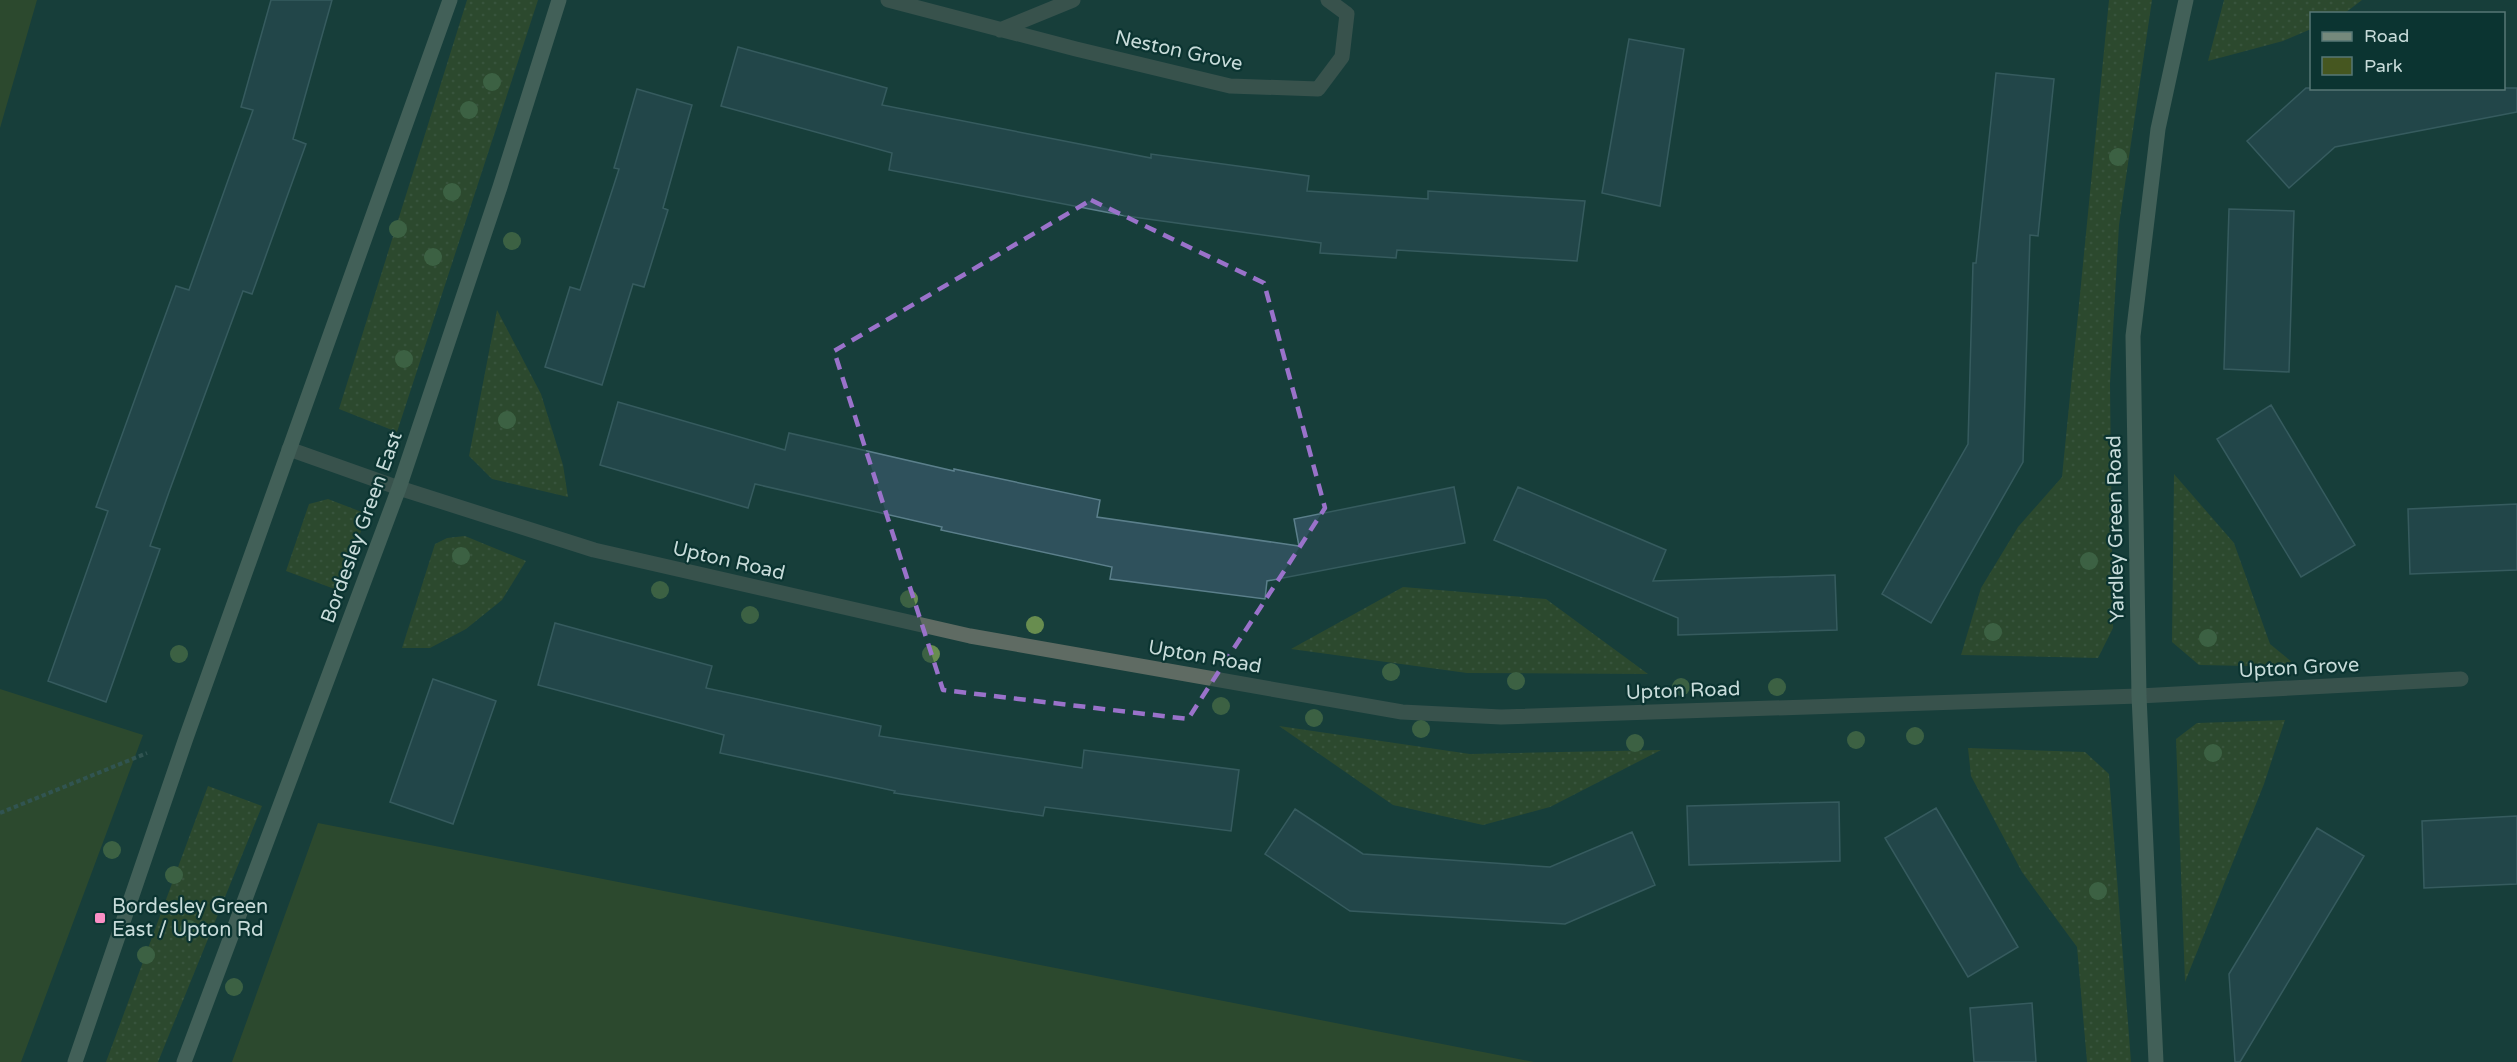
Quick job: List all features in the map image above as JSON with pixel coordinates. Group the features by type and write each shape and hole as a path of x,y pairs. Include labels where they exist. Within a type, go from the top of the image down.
{"main road":[{"path":"75,1062 186,738 450,0"},
{"name":"Bordesley Green East","path":"184,1062 399,488 500,187 559,0"},
{"name":"Yardley Green Road","path":"2156,1062 2139,696 2133,336 2158,129 2186,0"}],"street":[{"name":"Neston Grove","path":"888,0 1230,86 1318,89 1342,57 1347,14 1328,0"},
{"path":"1000,30 1073,0"},
{"name":"Upton Road","path":"289,449 399,488 594,550 970,636 1402,712 1502,717 2139,696"},
{"name":"Upton Grove","path":"2139,696 2461,679"}],"path":[{"path":"0,813 186,738"}],"highlighted area":[{"path":"1091,200 1264,283 1325,508 1188,719 943,690 834,351"}],"green space":[{"path":"0,0 37,0 0,128"},
{"path":"467,0 538,0 397,432 339,409"},
{"path":"2109,0 2152,0 2119,225 2110,384 2113,628 2098,658 1961,655 1981,588 2018,527 2062,477"},
{"path":"2224,0 2362,0 2346,12 2310,12 2310,29 2283,41 2208,61"},
{"path":"497,310 541,394 563,465 568,497 492,479 469,456"},
{"path":"2174,474 2234,543 2270,644 2298,667 2199,665 2172,642"},
{"path":"328,499 367,514 340,591 286,571 309,504"},
{"path":"465,536 526,561 502,600 466,629 430,648 402,648 435,544 447,538"},
{"path":"1403,587 1546,599 1648,674 1467,673 1291,649"},
{"path":"0,689 143,735 21,1062 0,1062"},
{"path":"2285,720 2264,784 2185,982 2176,739 2197,723"},
{"path":"1279,726 1470,754 1661,750 1550,807 1483,825 1393,805"},
{"path":"1968,748 2085,752 2109,774 2131,1062 2087,1062 2077,947 2022,872 1971,776"},
{"path":"208,786 262,806 158,1062 106,1062"},
{"path":"318,823 1534,1062 232,1062"}],"building":[{"path":"271,0 332,0 293,139 306,144 252,294 243,291 169,492 150,546 160,549 106,702 48,681 108,511 96,507 176,286 189,290 253,110 241,107"},
{"path":"1629,39 1684,49 1660,206 1602,193"},
{"path":"738,47 887,88 882,105 1151,158 1151,154 1309,176 1307,191 1428,199 1428,191 1585,201 1577,261 1397,250 1396,258 1320,253 1321,243 1126,216 889,170 892,153 721,106"},
{"path":"1996,73 2054,79 2038,236 2030,235 2023,462 1931,623 1882,594 1968,444 1973,263 1976,263"},
{"path":"2306,88 2310,90 2505,90 2505,88 2517,88 2517,112 2335,147 2289,188 2247,141"},
{"path":"637,89 692,105 663,208 668,210 644,287 633,284 602,385 545,367 570,287 580,290 619,169 614,168"},
{"path":"2229,209 2294,211 2289,372 2224,369"},
{"path":"618,402 785,450 789,433 954,471 954,469 1100,500 1097,517 1299,546 1294,519 1454,487 1465,543 1267,581 1265,599 1110,579 1112,567 941,530 942,527 755,484 748,508 600,465"},
{"path":"2271,405 2355,545 2301,577 2217,439"},
{"path":"1518,487 1666,550 1653,581 1835,575 1837,630 1678,635 1678,618 1494,540"},
{"path":"2517,504 2517,570 2410,574 2408,509"},
{"path":"555,623 712,666 706,688 881,726 879,736 1082,768 1084,750 1239,770 1231,831 1045,807 1043,816 894,793 895,791 720,753 724,735 538,685"},
{"path":"433,679 496,701 453,824 390,802"},
{"path":"1839,802 1840,861 1689,865 1687,806"},
{"path":"1936,808 2018,947 1968,977 1885,838"},
{"path":"1295,809 1363,854 1550,867 1632,832 1655,885 1565,924 1350,911 1265,854"},
{"path":"2517,816 2517,884 2424,888 2422,821"},
{"path":"2317,828 2364,856 2240,1062 2235,1062 2229,974"},
{"path":"2032,1003 2036,1062 1974,1062 1970,1008"}],"place":[{"name":"Bordesley Green East / Upton Rd","path":"100,918"}]}
